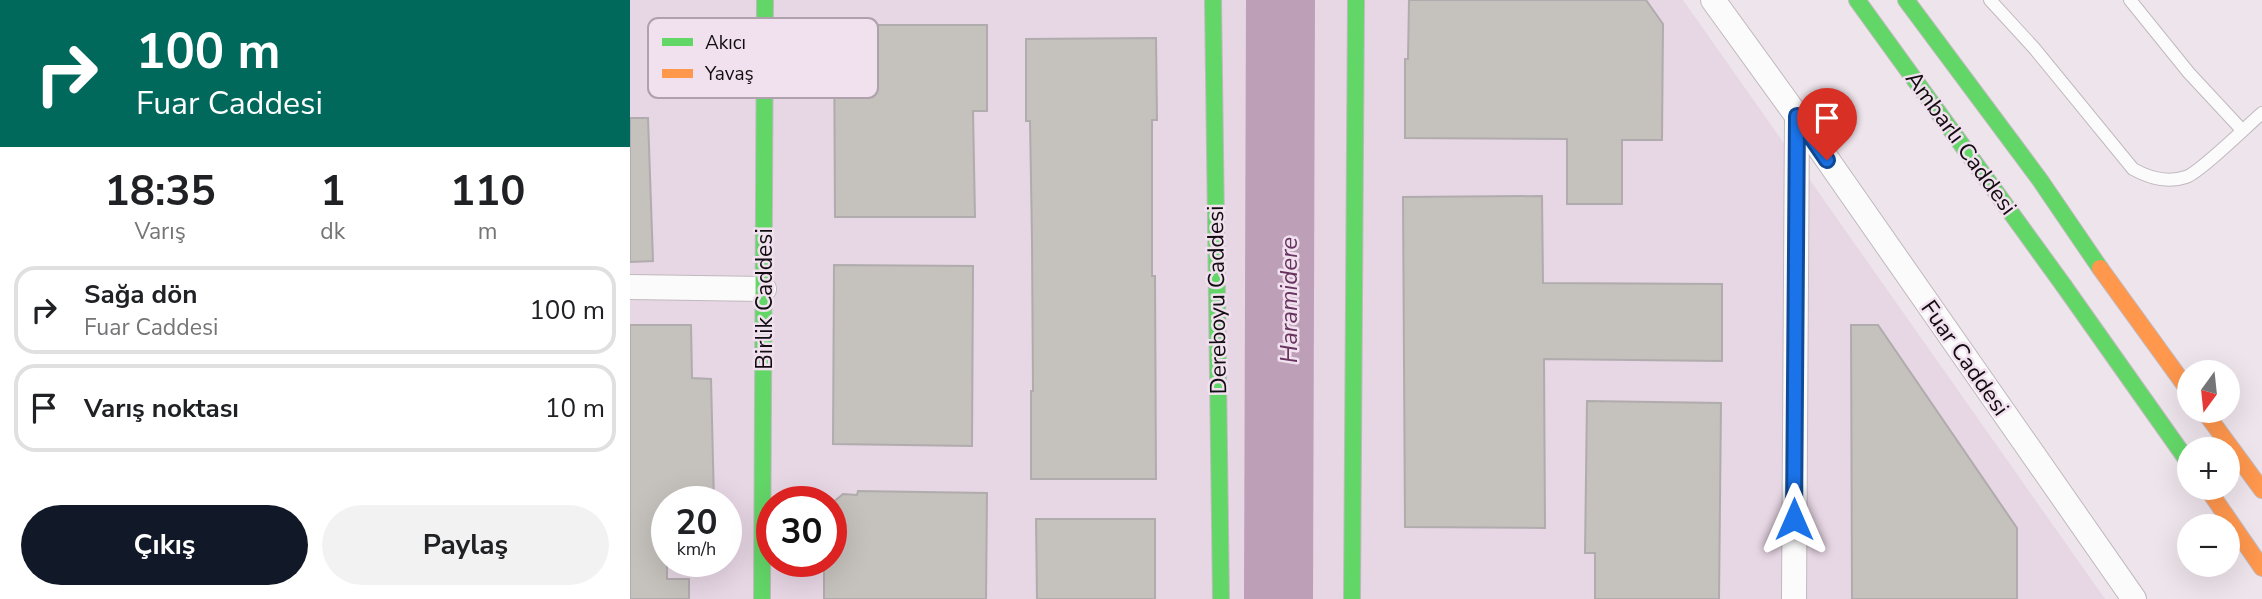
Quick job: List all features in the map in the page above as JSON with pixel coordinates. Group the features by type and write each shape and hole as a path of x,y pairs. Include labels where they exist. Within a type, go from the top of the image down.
{"main road":[{"name":"Birlik Caddesi","path":"765,0 765,18"},
{"name":"Dereboyu Caddesi","path":"1213,0 1221,599"},
{"path":"1352,599 1356,0"},
{"name":"Ambarlı Caddesi","path":"1857,0 2177,446"},
{"name":"Ambarlı Caddesi","path":"1914,3 2100,268"},
{"name":"Birlik Caddesi","path":"762,599 765,98"},
{"path":"2100,268 2181,360"},
{"path":"2100,268 2177,374"},
{"path":"2214,424 2262,490"},
{"path":"2215,500 2262,568"}],"street":[{"name":"Fuar Caddesi","path":"1713,0 2134,599"},
{"path":"1794,599 1797,116"},
{"path":"630,288 764,289"}],"lane":[{"path":"1990,0 2034,48 2133,169 2142,175 2164,179 2189,176 2262,113"},
{"path":"2130,0 2189,73 2242,130"}],"shaded area":[{"path":"630,0 1683,0 2105,599 630,599"}],"water":[{"name":"Haramidere","path":"1246,0 1315,0 1313,599 1244,599"}],"building":[{"path":"1409,0 1646,0 1663,24 1662,140 1622,140 1622,204 1567,204 1567,139 1405,138 1405,59 1408,59"},
{"path":"878,25 987,25 987,111 973,111 975,217 835,217 834,98 878,98"},
{"path":"1156,38 1157,120 1152,120 1152,276 1155,276 1156,479 1031,479 1032,240 1030,121 1026,121 1026,39"},
{"path":"630,118 648,118 653,261 630,262"},
{"path":"1542,196 1543,283 1722,284 1722,361 1544,359 1545,528 1405,527 1403,197"},
{"path":"834,265 973,266 972,446 833,444"},
{"path":"630,325 691,325 692,378 711,379 714,486 651,486 651,577 689,579 689,599 630,599"},
{"path":"1851,325 1878,325 2017,528 2017,599 1852,599"},
{"path":"1587,401 1721,403 1719,599 1595,599 1595,553 1585,553"},
{"path":"858,491 987,493 986,599 824,599 824,577 847,577 847,494 857,495"},
{"path":"1036,519 1155,519 1155,599 1037,599"}],"traffic: fast":[{"path":"765,0 765,18"},
{"path":"1213,0 1221,599"},
{"path":"1352,599 1356,0"},
{"path":"1857,0 2064,286"},
{"path":"1906,0 2040,180 2100,268"},
{"path":"762,599 765,98"},
{"path":"2064,286 2177,446"}],"traffic: slow":[{"path":"2100,268 2177,374"},
{"path":"2214,424 2262,490"},
{"path":"2215,500 2262,568"}],"route":[{"path":"1794,519 1797,116 1827,160"}]}
